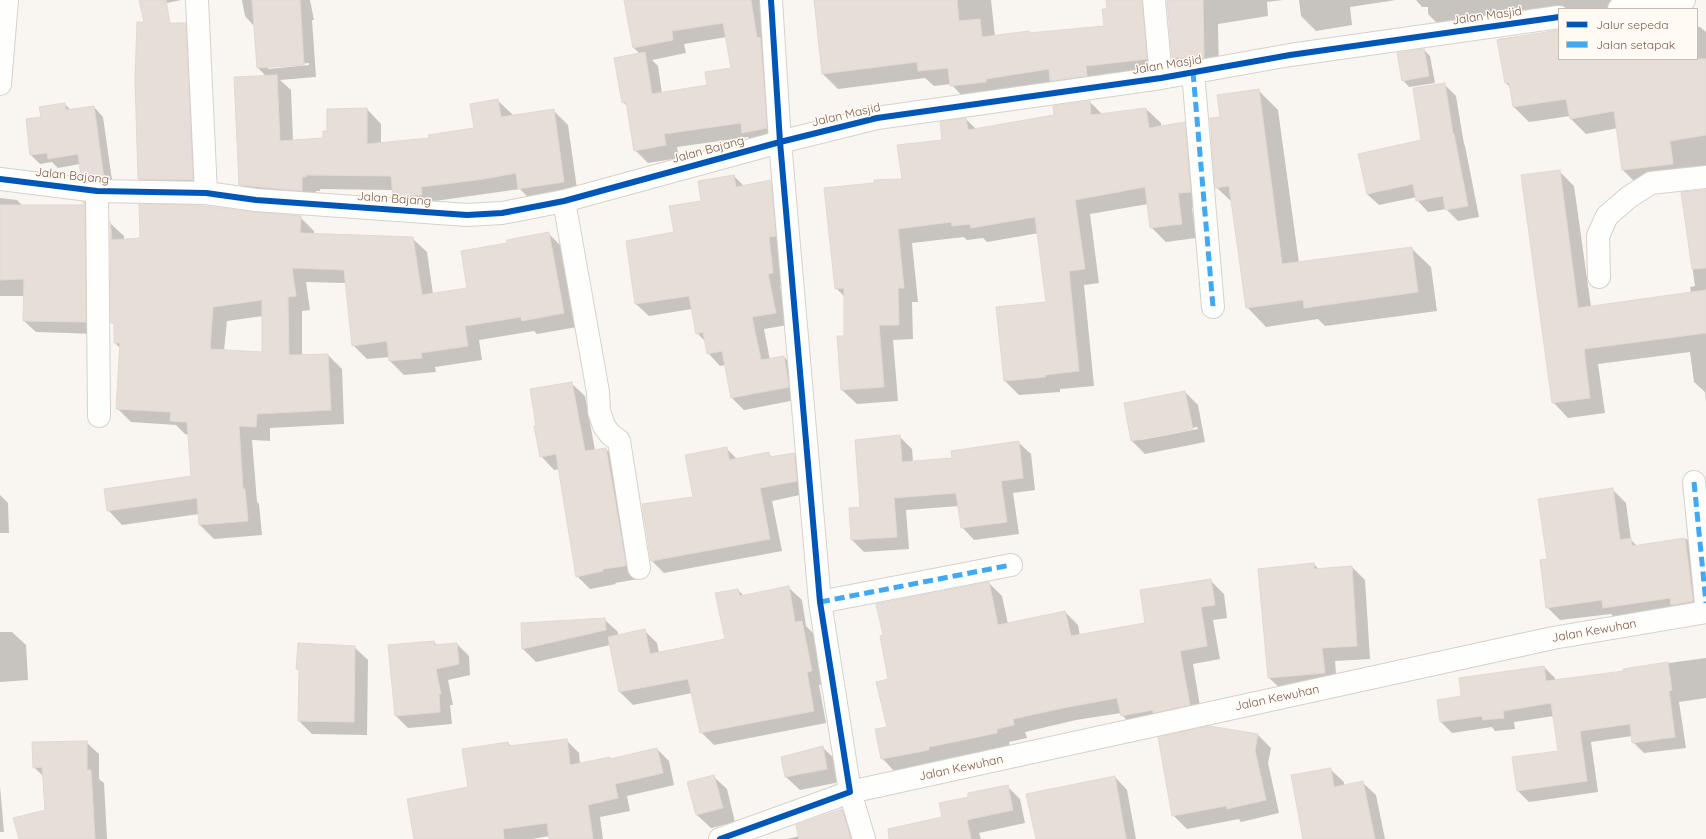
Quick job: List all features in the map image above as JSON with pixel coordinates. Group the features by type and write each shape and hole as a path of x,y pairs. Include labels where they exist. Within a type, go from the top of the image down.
{"street":[{"path":"0,84 7,0"},
{"path":"197,0 206,193"},
{"path":"771,0 780,142 820,602 850,792 864,839"},
{"path":"1154,0 1161,78"},
{"path":"1627,8 1684,0"},
{"name":"Jalan Masjid","path":"780,142 877,118 1161,78 1290,55 1558,18"},
{"path":"1193,72 1213,307"},
{"name":"Jalan Bajang","path":"0,179 97,191 206,193 256,200 467,215 502,214 564,201 780,142"},
{"path":"1599,276 1598,236 1607,216 1629,197 1651,183 1706,177"},
{"path":"97,191 99,416"},
{"path":"564,201 598,392 599,411 604,426 610,434 619,441 639,568"},
{"path":"1694,482 1706,603"},
{"path":"820,602 1011,564"},
{"name":"Jalan Kewuhan","path":"720,839 850,792 1553,638 1706,612"}],"building":[{"path":"139,0 166,0 170,23 186,23 193,180 138,179 135,80 137,22 144,22"},
{"path":"252,0 300,0 304,65 257,68"},
{"path":"624,0 751,0 757,38 760,37 767,128 742,133 741,123 664,134 666,145 634,151 626,102 622,103 614,58 645,52 652,94 707,85 705,72 731,68 723,23 672,31 673,40 633,48"},
{"path":"814,0 957,0 959,21 980,19 982,37 1029,31 1029,33 1104,26 1102,9 1107,9 1106,0 1142,0 1147,59 1086,66 1087,76 1050,81 1049,69 986,79 986,82 950,86 948,68 918,71 917,62 822,74"},
{"path":"1167,0 1203,0 1204,58 1172,58"},
{"path":"1558,30 1558,60 1706,59 1706,135 1670,141 1673,164 1622,170 1614,111 1570,119 1566,99 1513,107 1509,83 1505,83 1497,40"},
{"path":"1424,49 1429,76 1402,81 1397,53"},
{"path":"277,75 280,141 323,138 323,131 327,131 327,109 367,108 367,144 429,138 428,135 474,128 470,104 498,99 501,117 554,109 564,182 518,189 516,173 484,179 421,187 422,195 393,197 391,176 306,175 306,177 302,177 302,191 239,185 234,77"},
{"path":"1445,83 1453,134 1468,206 1445,210 1443,196 1416,201 1413,184 1367,194 1358,154 1421,140 1413,88"},
{"path":"1259,89 1282,264 1412,247 1418,292 1304,308 1303,300 1246,308 1229,186 1215,188 1210,118 1220,117 1217,95"},
{"path":"1090,101 1091,115 1146,108 1149,128 1185,122 1191,192 1178,193 1182,224 1150,228 1145,187 1075,200 1085,269 1069,271 1079,371 1045,375 1046,377 1004,381 996,307 1046,302 1035,217 971,228 970,224 952,226 951,222 898,229 904,288 898,288 899,325 879,325 884,387 841,390 837,336 844,336 844,288 835,289 824,188 874,183 874,180 902,179 897,145 942,140 940,122 966,118 968,130 1054,115 1053,106"},
{"path":"65,103 66,110 94,106 104,179 81,176 78,154 48,159 47,153 30,155 26,119 41,117 39,107"},
{"path":"1560,170 1578,308 1706,290 1706,333 1584,349 1590,398 1552,403 1521,175"},
{"path":"734,175 736,187 771,180 776,236 769,237 773,273 768,274 776,313 752,317 761,360 784,356 789,387 731,398 722,351 707,354 703,332 696,334 689,296 635,304 626,241 674,232 669,206 701,201 698,181"},
{"path":"1706,190 1706,268 1692,269 1681,192"},
{"path":"83,202 85,202 86,322 23,321 24,279 0,280 0,205 84,205"},
{"path":"139,204 195,205 301,216 300,233 413,237 422,295 467,288 461,251 507,243 507,240 549,232 564,313 522,321 521,317 465,326 468,346 421,353 422,358 389,361 387,341 352,346 344,270 292,268 296,296 288,297 289,355 328,354 331,410 257,414 256,427 239,426 243,489 245,489 248,521 199,525 197,498 107,511 104,489 191,476 187,422 170,421 171,412 116,409 120,343 114,343 114,323 111,323 110,221 112,240 140,238","holes":["262,300 262,352 210,349 213,307"]},
{"path":"572,382 585,451 606,448 626,564 625,566 603,569 603,571 576,577 556,454 540,457 534,426 536,426 530,389"},
{"path":"1185,391 1193,429 1131,441 1124,403"},
{"path":"900,435 902,462 952,458 951,451 1019,441 1023,478 1001,481 1007,522 961,528 956,493 894,498 897,537 851,540 849,508 860,507 855,440"},
{"path":"727,447 729,460 769,452 770,457 794,453 797,481 760,488 770,539 651,561 642,504 693,497 685,455"},
{"path":"1613,488 1620,540 1631,538 1632,546 1685,538 1693,601 1671,605 1670,598 1603,608 1602,600 1546,608 1540,560 1547,559 1538,499"},
{"path":"1314,563 1314,569 1352,566 1357,646 1322,648 1325,673 1268,678 1258,569"},
{"path":"1211,579 1215,605 1201,607 1207,646 1180,651 1190,705 1153,713 1153,710 1121,716 1117,698 1013,719 1014,725 997,729 997,733 929,747 929,750 881,759 875,729 887,727 876,682 888,679 880,636 883,635 876,604 989,582 998,625 1065,611 1071,636 1145,623 1140,590"},
{"path":"789,586 795,622 802,621 812,671 807,672 814,711 700,733 688,679 619,692 608,637 645,629 650,654 725,639 715,593 738,589 740,596"},
{"path":"605,618 606,630 522,649 521,623"},
{"path":"434,641 434,645 457,643 459,664 436,669 441,694 439,694 440,712 395,716 388,645"},
{"path":"298,643 355,646 354,722 298,721 299,669 296,669"},
{"path":"1668,662 1672,690 1669,691 1675,737 1632,743 1630,724 1580,731 1587,781 1517,791 1512,757 1558,751 1551,703 1503,711 1504,718 1483,720 1482,716 1440,722 1437,700 1461,696 1459,678 1544,666 1546,681 1624,671 1623,669"},
{"path":"1209,726 1258,734 1255,750 1266,800 1227,809 1226,806 1172,816 1158,737"},
{"path":"567,739 570,765 610,757 610,759 657,748 663,773 615,784 618,798 588,805 593,839 549,839 547,823 503,829 504,839 414,839 407,799 468,787 462,749 508,742 509,746"},
{"path":"87,741 87,770 91,770 95,839 19,839 13,818 45,810 42,767 33,768 32,742"},
{"path":"823,746 827,769 785,777 781,757"},
{"path":"1331,768 1334,787 1363,781 1375,839 1303,839 1291,775"},
{"path":"714,775 723,808 696,815 687,782"},
{"path":"1115,776 1126,839 1036,839 1026,794"},
{"path":"1008,785 1013,810 967,820 971,839 889,839 888,829 942,817 939,803 968,797 968,793"},
{"path":"842,809 851,839 799,839 796,825"}],"marked path":[{"path":"1193,72 1213,307"},
{"path":"1694,482 1706,603"},
{"path":"820,602 1011,565"}],"cycle path":[{"path":"720,839 850,792 820,602 780,142 771,0"},
{"path":"0,179 97,191 206,193 256,200 467,215 502,213 564,201 780,142 877,118 1161,78 1290,55 1558,17"}]}
